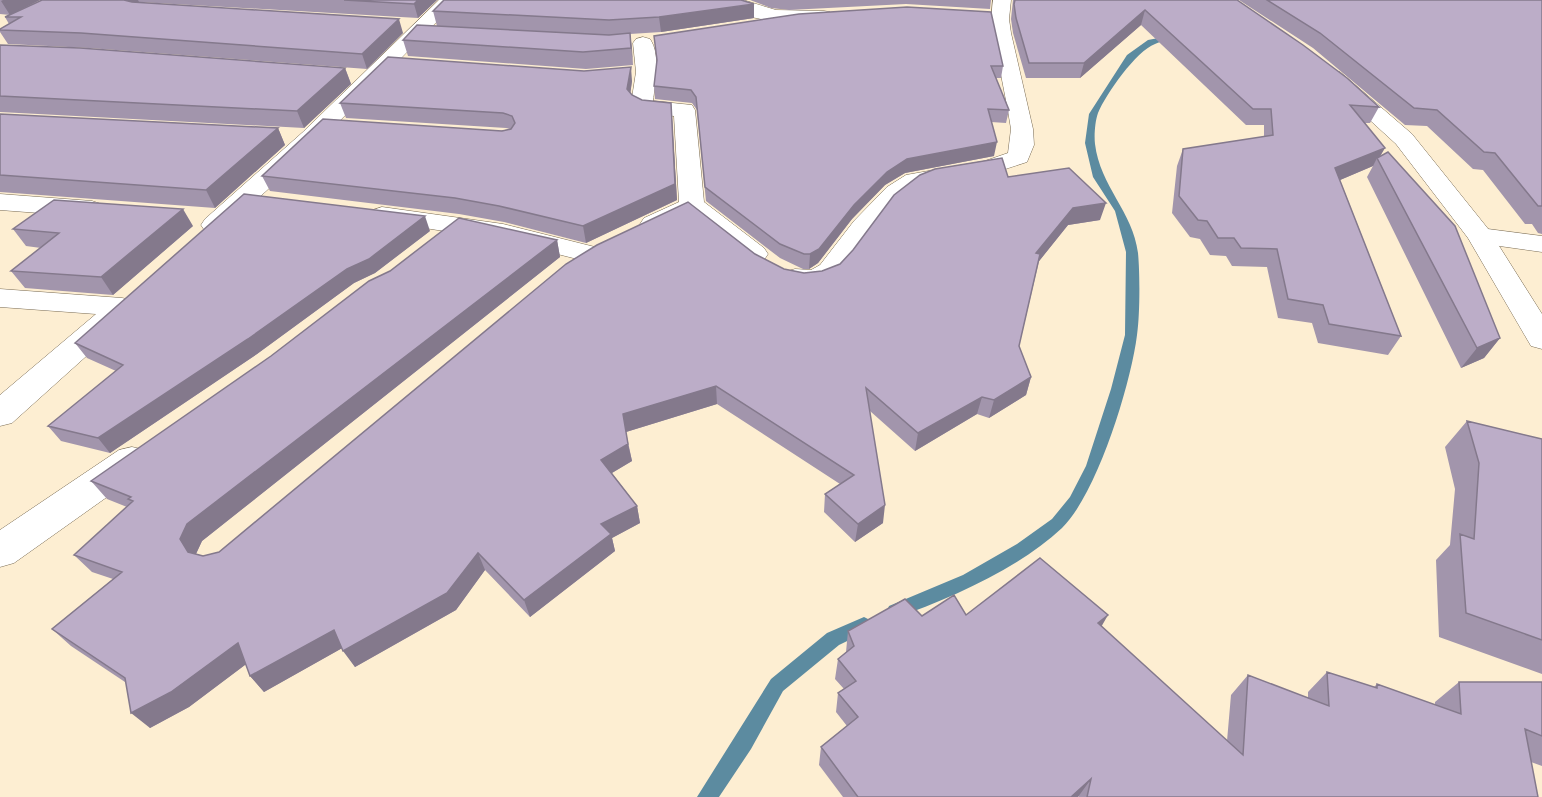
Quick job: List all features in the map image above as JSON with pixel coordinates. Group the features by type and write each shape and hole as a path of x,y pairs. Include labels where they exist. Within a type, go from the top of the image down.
{"main road":[{"path":"198,239 316,131 449,0"},
{"path":"730,0 752,12 798,17"},
{"path":"642,42 636,73 642,104 648,107 684,110 692,205 773,268 799,280 816,279 830,271 863,227 896,192 915,180 990,167 1019,157 1023,150 1018,102 993,11"},
{"path":"752,27 798,17 839,14"},
{"path":"1313,61 1348,88 1404,139 1480,236 1542,339"},
{"path":"348,75 411,65"},
{"path":"287,136 356,128"},
{"path":"243,198 277,202"},
{"path":"0,202 117,210"},
{"path":"558,274 589,254 692,205"},
{"path":"357,212 503,231 589,254"},
{"path":"187,216 222,218"},
{"path":"423,253 459,224"},
{"path":"1480,236 1542,244"},
{"path":"0,298 131,299 0,414"},
{"path":"0,551 154,444"}],"building":[{"path":"42,0 124,0 399,19 362,54 81,33 0,30 21,17 5,17"},
{"path":"344,0 418,0 414,4"},
{"path":"444,0 741,0 754,4 659,17 609,20 433,11"},
{"path":"1015,0 1237,0 1347,78 1379,107 1350,105 1385,148 1335,168 1401,336 1329,324 1323,305 1288,299 1277,249 1241,248 1234,238 1218,238 1207,221 1198,220 1179,196 1183,149 1273,135 1271,109 1253,109 1145,10 1084,63 1029,63 1016,18"},
{"path":"1267,0 1542,0 1542,206 1538,206 1495,153 1484,152 1437,110 1414,108 1320,33"},
{"path":"907,7 991,12 1003,66 991,66 1009,110 988,109 997,142 907,159 887,172 854,205 819,249 810,254 804,254 780,244 705,187 696,97 691,90 654,86 657,60 654,36 799,14"},
{"path":"417,25 609,35 630,33 631,48 583,52 403,40"},
{"path":"0,45 80,48 345,68 297,111 0,96"},
{"path":"388,57 584,71 631,67 627,89 632,95 642,100 671,103 675,184 583,226 455,198 262,176 323,119 502,131 511,129 515,123 512,116 503,113 340,103"},
{"path":"0,114 278,128 206,190 0,175"},
{"path":"1388,152 1455,226 1500,338 1477,348 1377,158"},
{"path":"1002,158 1008,177 1069,168 1106,203 1073,208 1036,253 1040,254 1019,346 1031,377 994,400 982,397 918,433 866,388 885,505 858,524 825,494 854,475 716,386 623,414 628,444 601,460 637,506 601,524 611,534 524,600 478,553 447,593 343,651 334,630 250,676 238,643 171,692 131,713 125,678 52,629 122,572 74,555 133,501 128,499 131,497 91,481 271,356 369,281 390,271 459,218 557,240 187,524 180,539 188,552 203,556 219,552 566,264 597,245 688,202 755,254 784,269 804,273 822,271 840,264 894,195 920,175 935,169"},
{"path":"244,194 425,216 369,259 347,269 248,339 98,438 48,426 123,365 75,343"},
{"path":"54,200 183,209 101,277 11,271 59,233 13,229"},
{"path":"1467,421 1542,439 1542,640 1466,613 1460,534 1474,539 1479,463"},
{"path":"1040,558 1108,615 1098,623 1243,755 1248,675 1329,706 1327,672 1377,688 1377,684 1461,714 1459,682 1542,682 1542,736 1525,729 1538,797 1087,797 1091,779 1071,797 858,797 821,747 858,717 838,693 856,681 838,659 854,646 848,631 905,599 922,616 954,595 966,615"}],"waterway":[{"path":"895,611 969,580 1023,549 1057,523 1075,501 1093,466 1118,389 1131,335 1132,252 1120,211 1098,177 1090,143 1093,114 1130,57 1151,42 1174,37"},
{"path":"707,797 744,742 777,685 833,639 864,625"}]}
